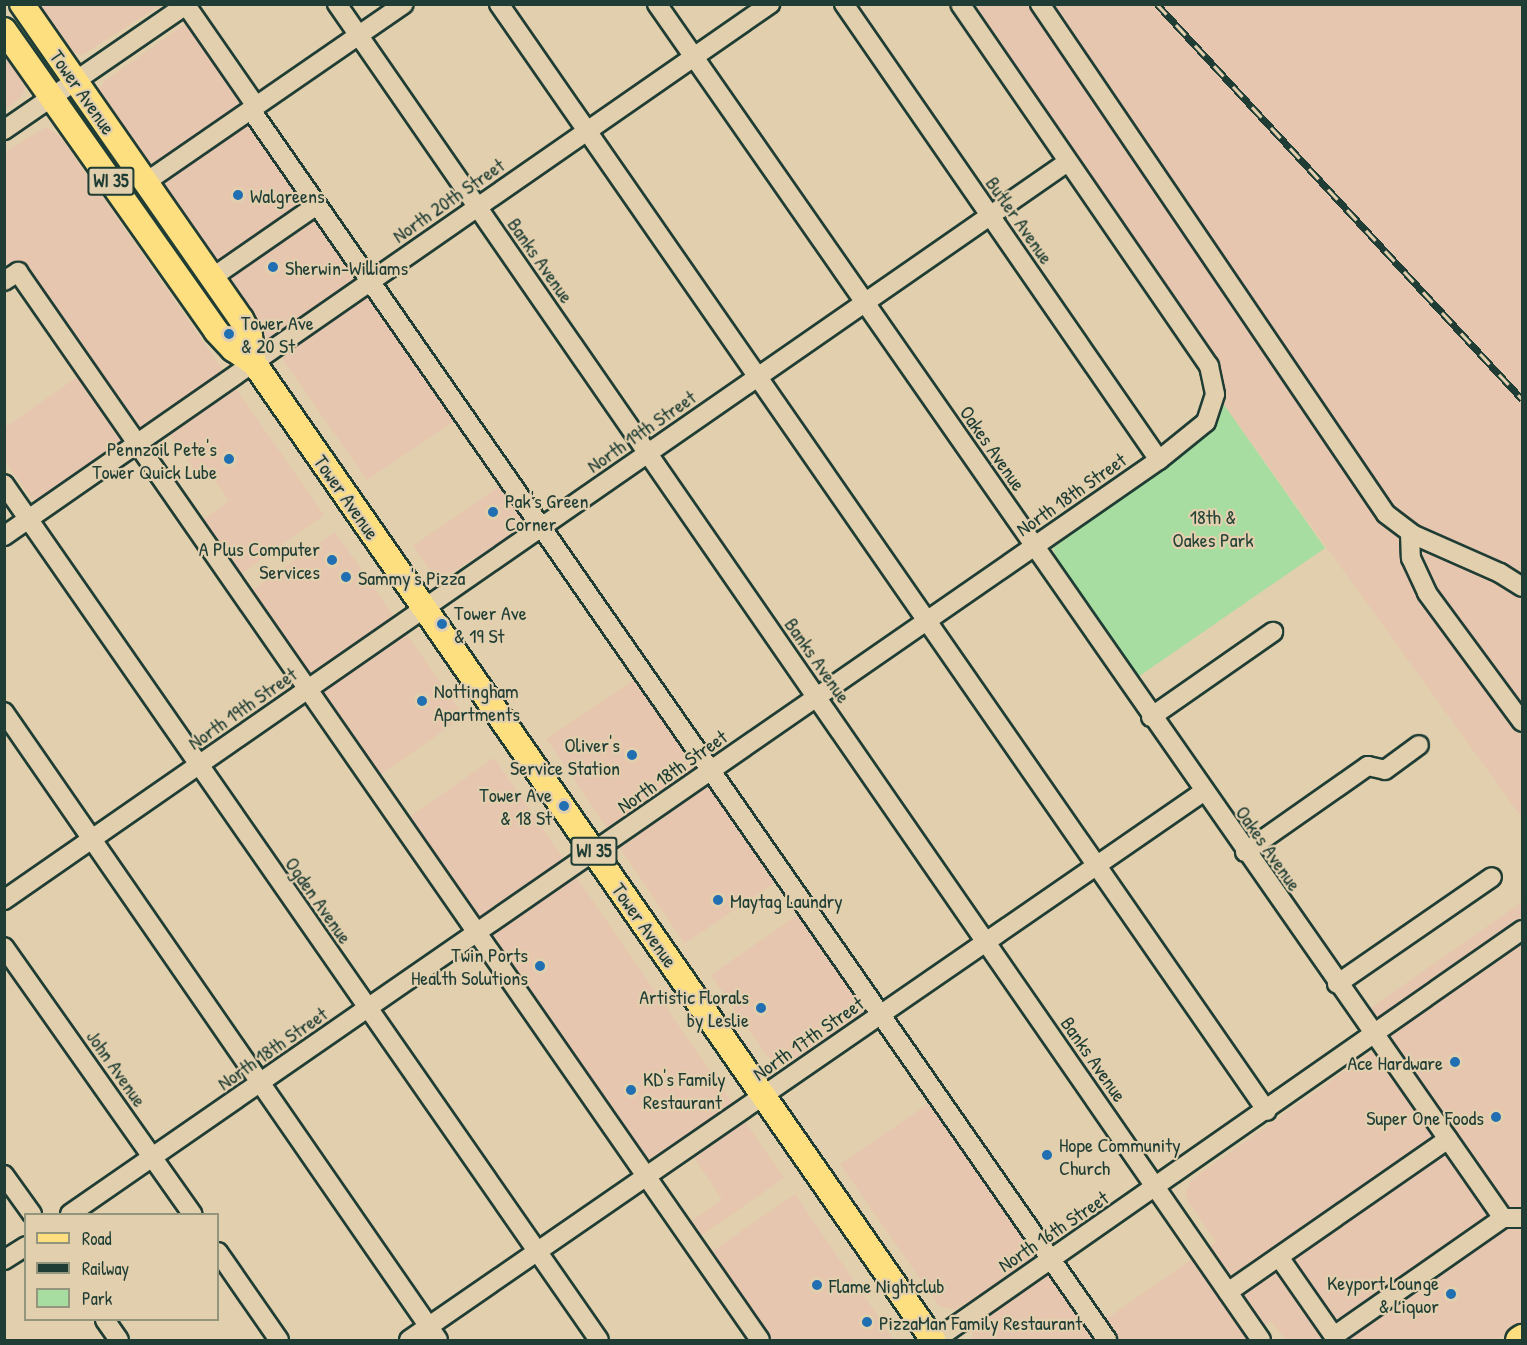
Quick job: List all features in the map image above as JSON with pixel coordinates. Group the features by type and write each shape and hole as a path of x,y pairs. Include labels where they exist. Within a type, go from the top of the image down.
{"main road":[{"name":"Tower Avenue","path":"22,4 247,328 254,363"},
{"name":"Tower Avenue","path":"4,30 216,331 233,349 254,363 934,1341"}],"street":[{"name":"Banks Avenue","path":"337,4 1262,1341"},
{"path":"146,182 404,4"},
{"path":"499,4 586,133 1266,1111"},
{"name":"Oakes Avenue","path":"657,4 1203,792 1503,1218"},
{"name":"North 20th Street","path":"4,536 770,4"},
{"name":"Butler Avenue","path":"844,4 1159,460"},
{"path":"960,4 1066,163"},
{"path":"1040,4 1376,500 1392,520 1410,533 1500,573 1522,587"},
{"path":"4,130 187,5 370,282 1107,1341"},
{"name":"North 19th Street","path":"4,900 1066,163"},
{"name":"North 18th Street","path":"73,1213 1159,460 1206,422 1215,394 1209,366 1066,163"},
{"path":"213,277 317,205"},
{"path":"4,281 18,272 760,1341"},
{"name":"Ogden Avenue","path":"4,484 599,1341"},
{"path":"1410,533 1411,558 1427,593 1522,722"},
{"path":"1151,717 1273,632"},
{"path":"4,712 433,1334"},
{"path":"1245,852 1368,766 1385,770 1419,745"},
{"name":"North 17th Street","path":"409,1341 433,1334 537,1252 1203,792"},
{"path":"1337,984 1492,877"},
{"name":"North 16th Street","path":"934,1341 1374,1036 1522,930"},
{"name":"John Avenue","path":"4,946 191,1213"},
{"path":"1228,1292 1448,1139"},
{"path":"4,1174 31,1213"},
{"path":"1279,1257 1334,1336 1503,1218 1522,1218"},
{"path":"4,1260 24,1247"},
{"path":"219,1253 279,1341"},
{"path":"106,1321 119,1341"}],"shaded area":[{"path":"37,5 161,5 82,55 69,50"},
{"path":"965,5 1522,5 1522,818 1222,402 1220,379"},
{"path":"204,11 270,107 252,120 459,418 367,480 101,99 98,90 106,80"},
{"path":"4,44 27,84 21,97 5,110"},
{"path":"46,127 60,136 324,515 238,576 201,521 229,501 207,468 198,474 158,420 40,500 32,499 5,461 4,428 92,367 21,265 5,276 5,152"},
{"path":"504,483 532,523 451,573 433,574 413,546"},
{"path":"335,532 464,716 375,779 246,595"},
{"path":"641,675 779,880 685,944 546,739"},
{"path":"494,758 784,1178 696,1239 686,1225 722,1199 684,1142 648,1167 405,820"},
{"path":"1522,902 1522,1327 1496,1340 1286,1340 1271,1321 1244,1340 971,1340 973,1329 983,1320 969,1301 955,1310 939,1306 840,1164 934,1100 1092,1329 1216,1242 1185,1194 1191,1180 1391,1038 1369,1009"},
{"path":"802,912 871,1012 820,1047 780,1066 767,1056 711,975"},
{"path":"795,1194 894,1340 767,1340 707,1255"}],"green space":[{"name":"18th & Oakes Park","path":"1222,402 1325,548 1138,677 1057,562 1053,548 1175,458 1217,417"}],"railway":[{"path":"1157,4 1522,399"}],"place":[{"name":"Walgreens","path":"238,195"},
{"name":"Sherwin-Williams","path":"273,267"},
{"name":"Tower Ave & 20 St","path":"229,334"},
{"name":"Pennzoil Pete's Tower Quick Lube","path":"229,459"},
{"name":"Pak's Green Corner","path":"493,512"},
{"name":"A Plus Computer Services","path":"332,560"},
{"name":"Sammy's Pizza","path":"346,577"},
{"name":"Tower Ave & 19 St","path":"442,624"},
{"name":"Nottingham Apartments","path":"422,701"},
{"name":"Oliver's Service Station","path":"632,755"},
{"name":"Tower Ave & 18 St","path":"564,806"},
{"name":"Maytag Laundry","path":"718,900"},
{"name":"Twin Ports Health Solutions","path":"540,966"},
{"name":"Artistic Florals by Leslie","path":"761,1008"},
{"name":"Ace Hardware","path":"1455,1062"},
{"name":"KD's Family Restaurant","path":"631,1090"},
{"name":"Super One Foods","path":"1496,1117"},
{"name":"Hope Community Church","path":"1047,1155"},
{"name":"Flame Nightclub","path":"817,1285"},
{"name":"Keyport Lounge & Liquor","path":"1451,1294"},
{"name":"PizzaMan Family Restaurant","path":"867,1322"}]}
